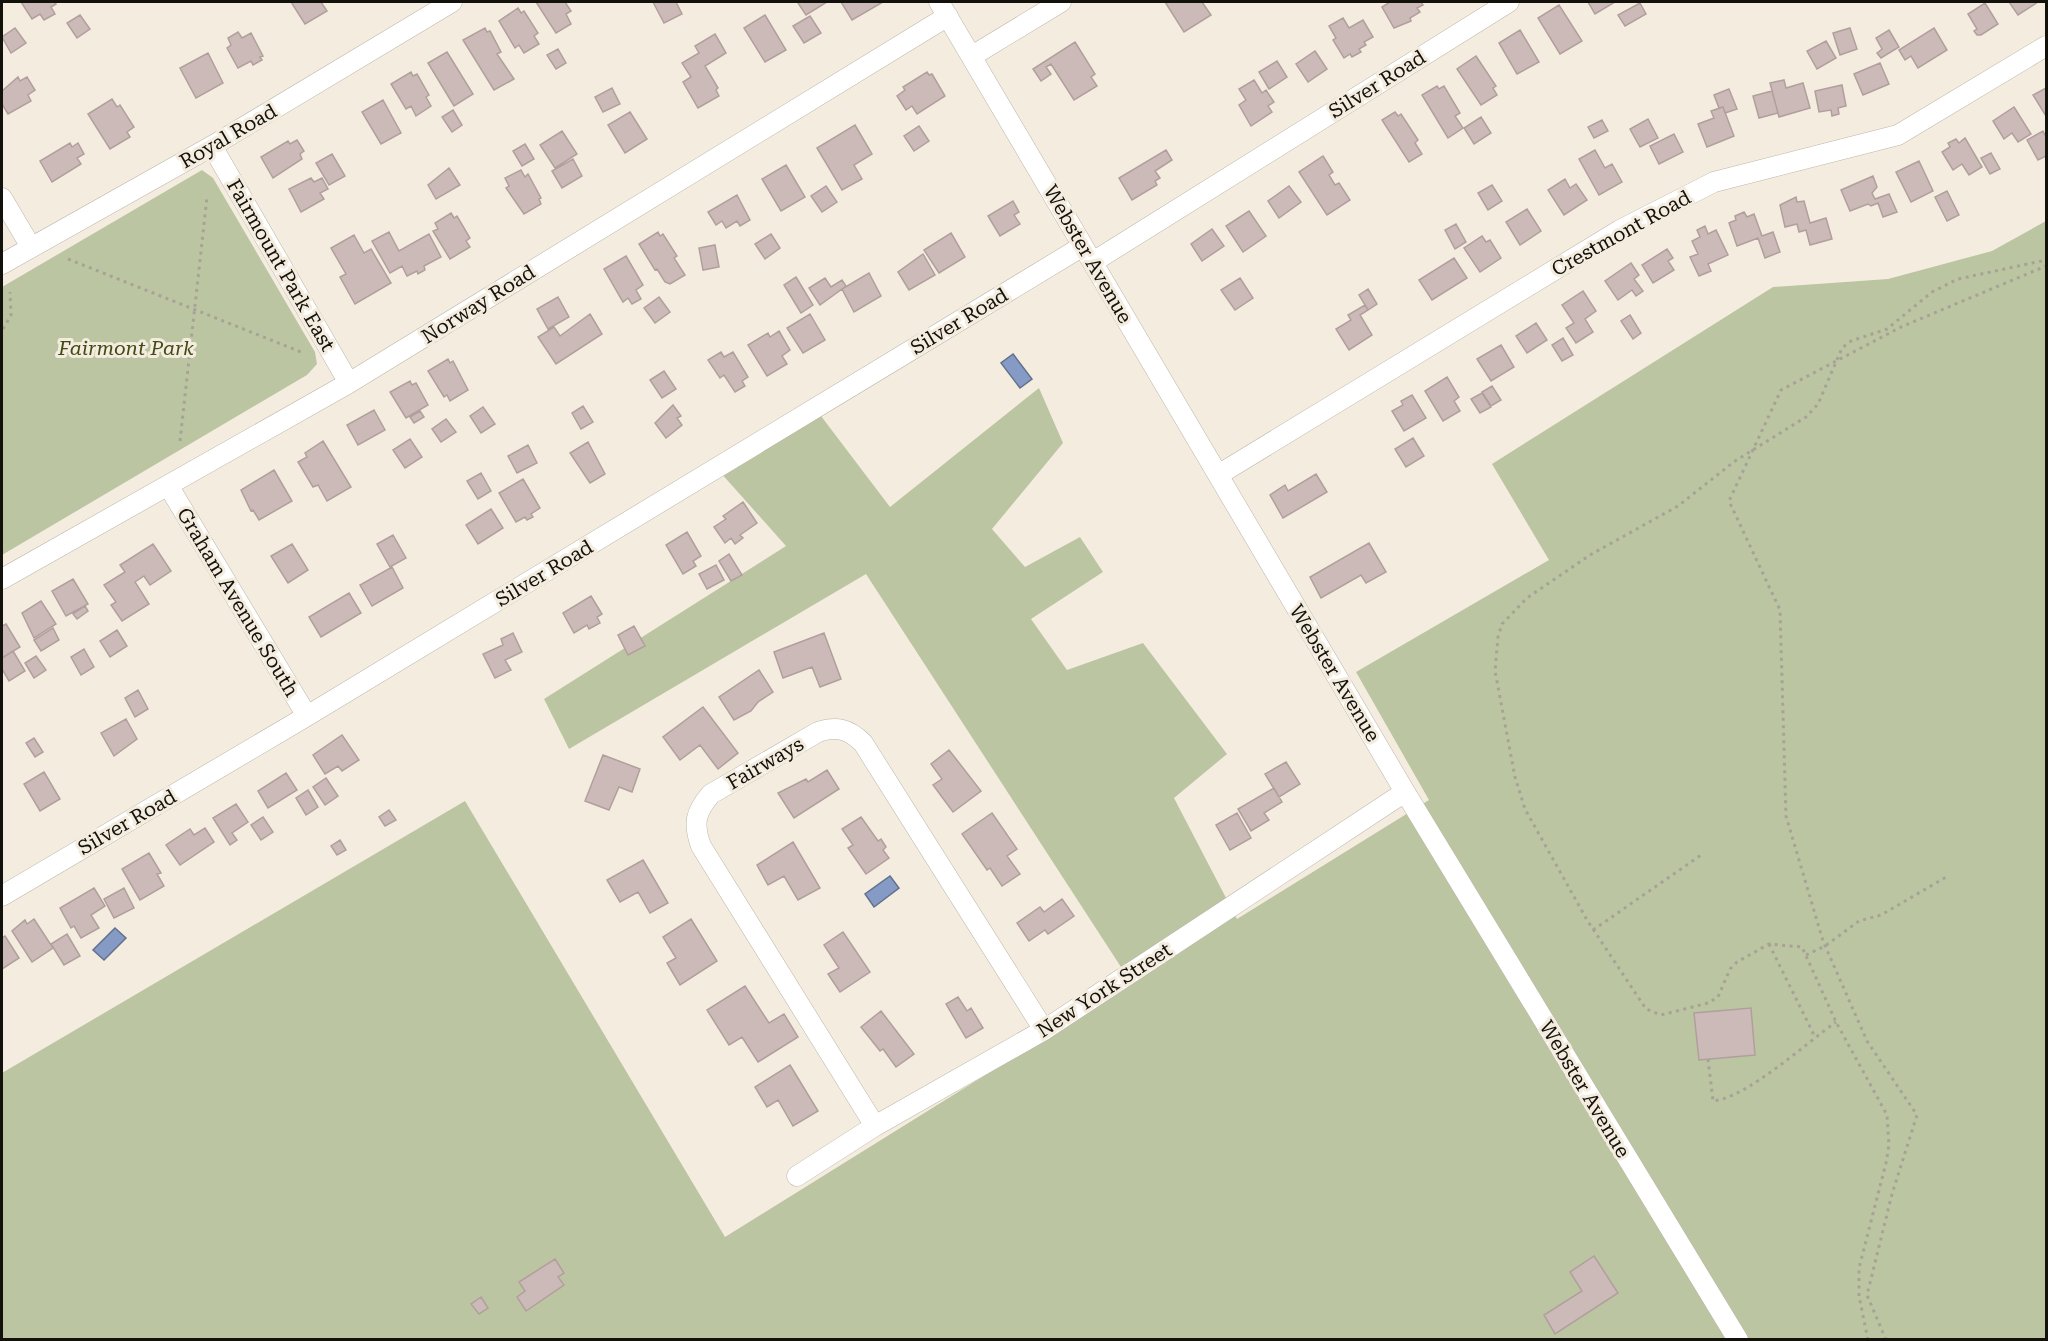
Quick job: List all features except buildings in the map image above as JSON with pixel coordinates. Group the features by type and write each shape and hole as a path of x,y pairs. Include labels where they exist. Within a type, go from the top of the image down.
{"street":[{"name":"Royal Road","path":"2,264 212,146 452,2"},
{"path":"972,56 1061,2"},
{"name":"Silver Road","path":"2,896 1088,254 1509,2"},
{"name":"Webster Avenue","path":"943,9 1405,792 1738,1340"},
{"name":"Norway Road","path":"2,579 349,384 943,9"},
{"name":"Crestmont Road","path":"1218,475 1620,230 1714,182 1898,135 2046,45"},
{"name":"Fairmount Park East","path":"212,146 349,384"},
{"path":"2,198 31,247"},
{"name":"Graham Avenue South","path":"169,487 307,716"},
{"name":"Fairways","path":"875,1126 701,846 696,831 695,818 700,806 711,794 809,738 831,728 843,729 863,743 1044,1030"},
{"name":"New York Street","path":"797,1176 875,1126 1044,1030 1405,792"}],"path":[{"path":"180,441 207,197"},
{"path":"68,259 301,352"},
{"path":"1868,1340 1860,1308 1859,1268 1886,1163 1889,1129 1880,1100 1836,1022 1802,947 1769,944 1730,969 1718,997 1708,1003 1661,1015 1646,1009 1593,930 1545,849 1520,796 1495,671 1498,637 1502,624 1527,598 1590,555 1678,506 1754,450 1806,417 1818,404 1842,348 1851,341 1887,328 1945,284 1958,279 2046,260"},
{"path":"1886,1340 1867,1295 1892,1194 1917,1115 1867,1041 1825,946 1786,816 1780,610 1729,501 1781,390 1901,327 2046,266"},
{"path":"3,329 10,315 10,292"},
{"path":"1593,930 1704,853"},
{"path":"1806,956 1825,946 1859,921 1881,915 1948,876"},
{"path":"1769,944 1815,1036"},
{"path":"1708,1059 1713,1101 1724,1099 1772,1070 1836,1022"}],"green space":[{"name":"Fairmont Park","path":"202,170 213,178 315,352 317,364 307,375 2,555 2,287"},
{"path":"2046,221 2046,1339 2,1339 2,1073 465,801 725,1237 1132,984 866,574 569,749 544,699 786,546 720,472 821,416 890,507 1039,388 1063,443 992,529 1025,567 1080,537 1103,572 1031,619 1067,670 1143,643 1227,754 1174,798 1237,919 1429,800 1356,672 1549,560 1492,464 1773,287 1888,279 1992,251"}],"water":[{"path":"1013,354 1032,379 1020,388 1001,363"},
{"path":"890,876 899,888 874,907 865,894"},
{"path":"115,928 126,938 104,960 93,950"}]}
